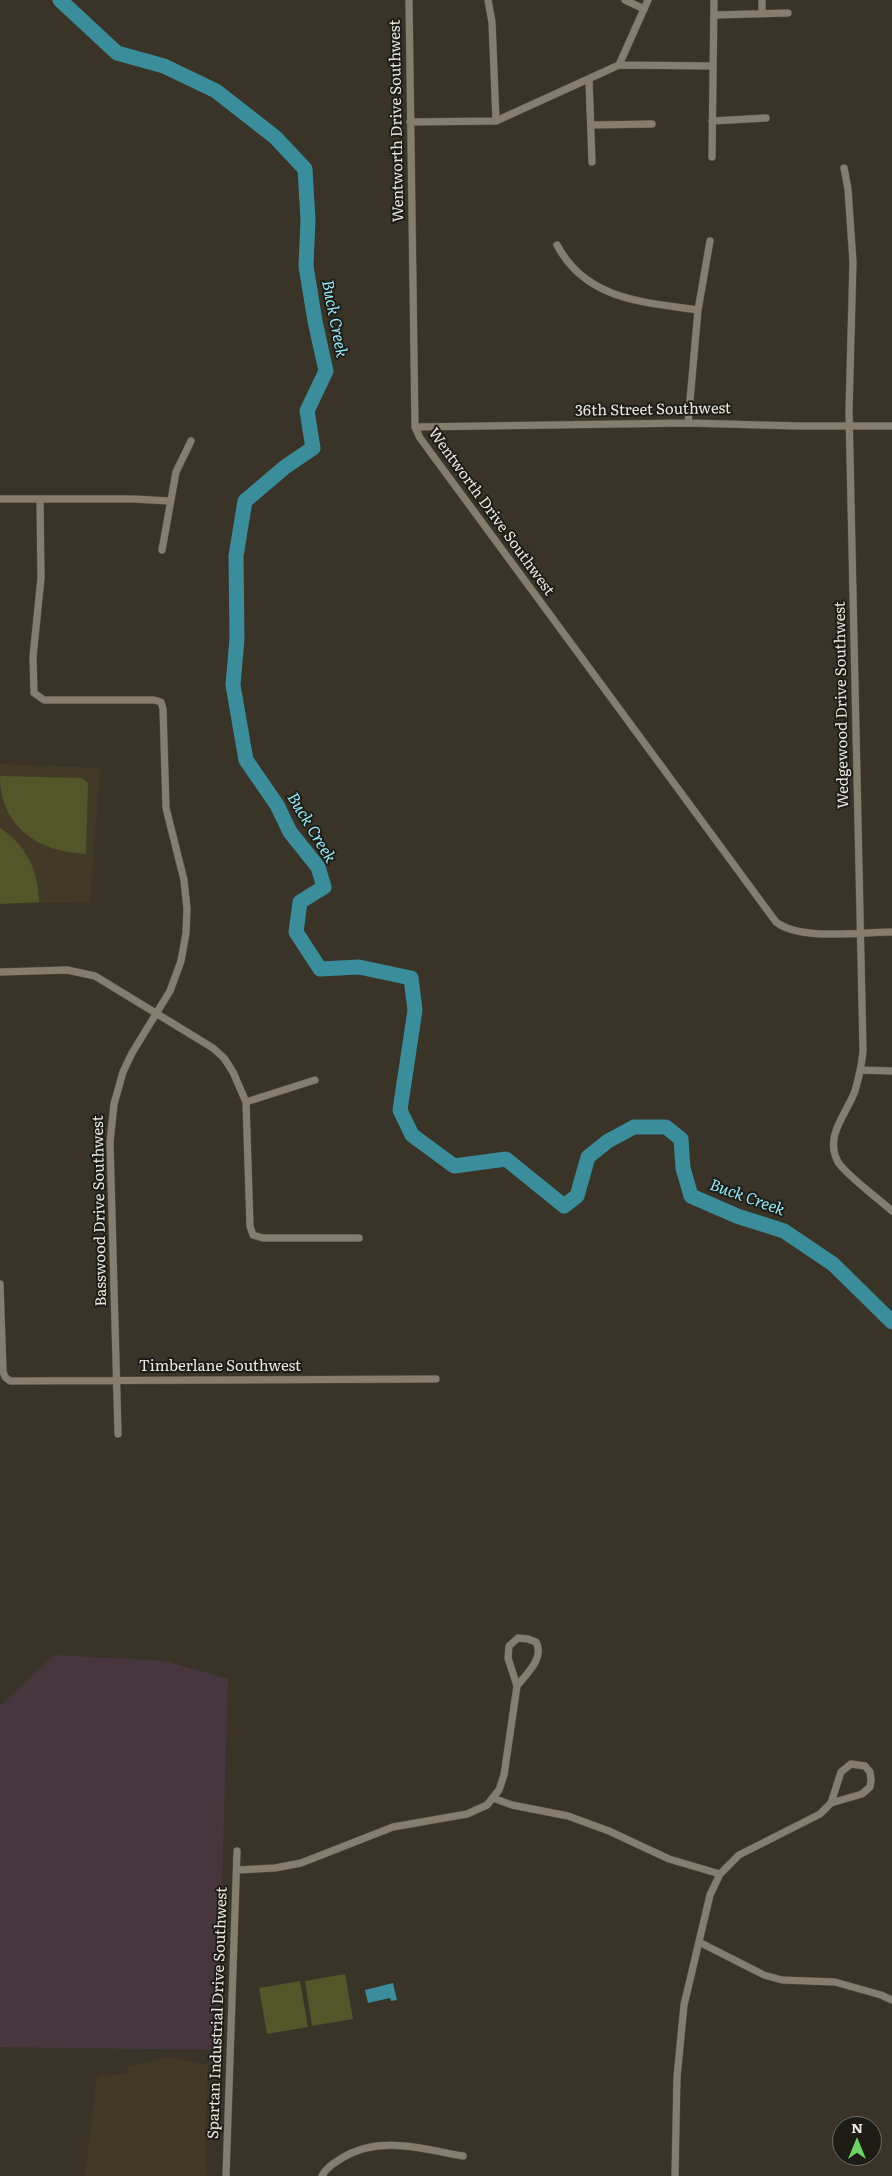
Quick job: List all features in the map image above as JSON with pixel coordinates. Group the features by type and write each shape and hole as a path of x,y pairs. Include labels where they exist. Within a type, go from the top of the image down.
{"street":[{"name":"Wentworth Drive Southwest","path":"409,0 415,427 427,451 776,922 785,929 801,932 861,932"},
{"path":"488,0 492,22 496,122"},
{"path":"625,0 644,9"},
{"path":"619,66 648,0"},
{"path":"712,157 714,0"},
{"path":"762,0 762,12"},
{"path":"715,15 788,12"},
{"path":"410,122 496,122 619,66 712,66"},
{"path":"589,80 592,162"},
{"path":"712,121 766,118"},
{"path":"592,124 652,124"},
{"name":"Wedgewood Drive Southwest","path":"844,168 848,189 853,262 850,426 863,1050 861,1070 854,1093 834,1136 832,1148 839,1164 892,1211"},
{"path":"688,423 698,310 710,241"},
{"path":"557,245 572,269 588,282 606,292 638,300 698,310"},
{"name":"36th Street Southwest","path":"415,427 688,423 892,426"},
{"path":"162,550 169,501 176,472 191,441"},
{"path":"0,499 134,498 169,501"},
{"name":"Basswood Drive Southwest","path":"40,499 41,583 33,657 34,693 44,700 154,700 163,705 167,816 184,880 187,916 183,952 178,971 158,1013 127,1062 116,1094 112,1114 110,1142 118,1434"},
{"path":"861,932 892,932"},
{"path":"0,972 56,970 86,973 106,981 219,1052 233,1072 246,1102 250,1226 253,1235 263,1238 359,1238"},
{"path":"861,1070 892,1071"},
{"path":"246,1102 315,1080"},
{"name":"Timberlane Southwest","path":"0,1284 2,1368 5,1377 15,1381 436,1379"},
{"path":"237,1870 275,1868 301,1863 393,1827 476,1811 493,1798 502,1785 517,1686 508,1652 511,1642 522,1638 536,1642 538,1653 532,1668 517,1686"},
{"path":"674,2176 677,2077 684,2005 710,1895 720,1874 739,1855 820,1814 831,1803 841,1772 851,1764 865,1766 870,1772 870,1787 862,1794 831,1803"},
{"path":"493,1798 512,1805 568,1816 609,1831 669,1859 720,1874"},
{"name":"Spartan Industrial Drive Southwest","path":"226,2176 237,1851"},
{"path":"699,1942 764,1975 782,1980 834,1982 881,1995 892,2000"},
{"path":"322,2176 324,2171 354,2151 376,2145 396,2145 463,2156"}],"shaded area":[{"path":"0,764 100,768 90,902 0,904"},
{"path":"54,1655 165,1661 228,1679 217,2050 0,2047 0,1706"},
{"path":"170,2057 208,2065 205,2154 207,2176 85,2176 97,2077 127,2073 128,2067"}],"green space":[{"path":"0,776 82,778 88,783 86,854 53,848 38,842 25,833 15,823 7,809 2,794"},
{"path":"0,828 17,842 34,869 39,902 0,904"},
{"path":"345,1974 353,2019 312,2026 305,1981"},
{"path":"300,1981 308,2027 267,2034 259,1988"}],"water":[{"path":"393,1983 397,2000 391,2001 390,1998 368,2003 365,1990"}],"waterway":[{"name":"Buck Creek","path":"60,0 117,53 164,66 216,91 275,137 305,169 308,220 306,266 326,371 307,411 313,448 285,467 245,501 236,556 237,639 233,685 246,760 277,805 290,832 318,867 324,887 300,902 296,932 320,969 359,967 411,978 415,1010 400,1110 412,1135 454,1166 506,1159 564,1206 577,1196 588,1157 608,1141 634,1127 666,1127 681,1139 683,1168 691,1196 737,1216 784,1231 833,1264 892,1322"}]}
